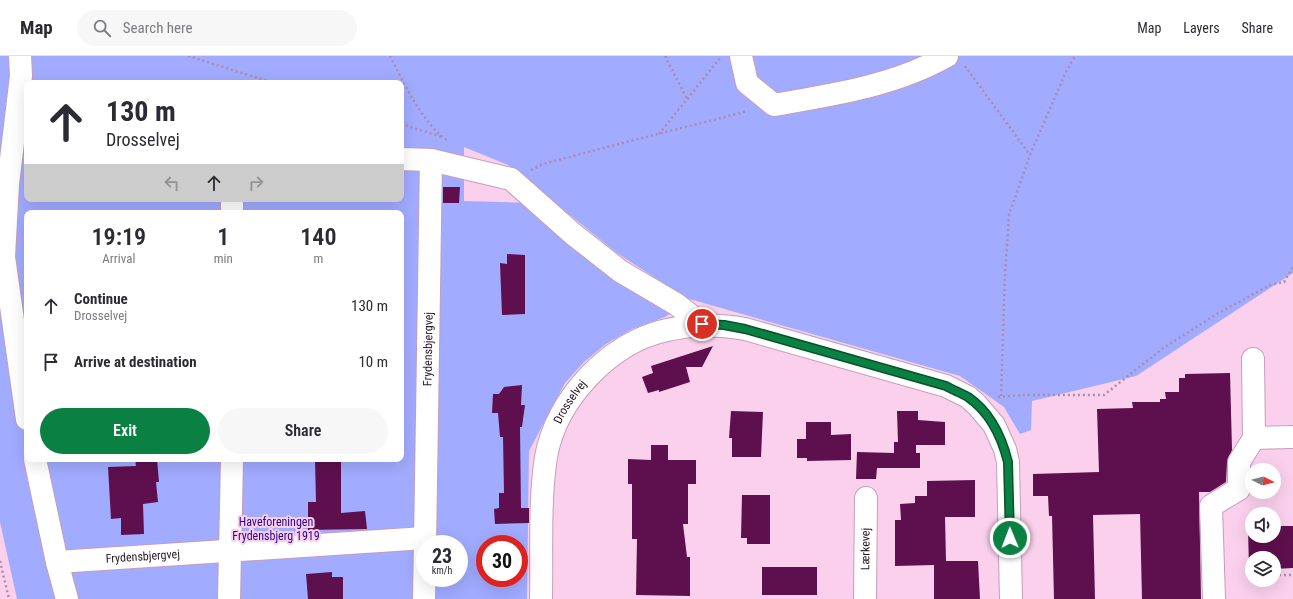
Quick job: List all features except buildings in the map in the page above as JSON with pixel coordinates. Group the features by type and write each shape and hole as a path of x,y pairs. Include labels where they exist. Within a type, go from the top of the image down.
{"street":[{"path":"20,56 21,76 18,184 4,257 24,398"},
{"path":"741,56 748,83 774,105 893,80 954,59"},
{"path":"404,159 431,160 511,179 573,234 620,271 676,304 702,324"},
{"name":"Frydensbjergvej","path":"425,535 431,160"},
{"name":"Drosselvej","path":"541,599 543,492 546,456 558,421 581,384 601,363 632,343 666,330 702,324 724,325 745,329 946,386 968,397 994,425 1008,462 1012,599"},
{"path":"1214,599 1211,506 1239,489 1239,462 1254,438 1253,358"},
{"path":"1254,438 1293,437"},
{"path":"36,462 57,562 67,599"},
{"path":"229,599 229,551 232,530 232,462"},
{"name":"Lærkevej","path":"865,599 866,498"},
{"name":"Frydensbjergvej","path":"57,562 229,551 416,542"},
{"name":"Frydensbjergvej","path":"424,587 424,599"}],"path":[{"path":"188,56 264,80"},
{"path":"390,56 402,80"},
{"path":"665,56 687,99"},
{"path":"659,134 721,56"},
{"path":"1001,396 1005,274 1009,215 1030,155 1065,74 1075,56"},
{"path":"954,59 1030,155"},
{"path":"404,84 431,126 449,142"},
{"path":"511,179 543,164 774,105"},
{"path":"404,125 443,138"},
{"path":"977,405 1001,396 1104,395 1162,349 1215,315 1270,285 1284,282 1293,267"},
{"path":"0,561 9,599"},
{"path":"1281,575 1293,574"}],"green space":[{"name":"Haveforeningen Frydensbjerg 1919","path":"0,56 1293,56 1293,273 1136,376 1032,401 1031,430 1020,434 1004,407 960,376 686,298 617,253 508,165 464,147 464,201 531,203 672,312 665,317 632,329 606,344 584,362 565,383 529,451 528,535 476,535 476,587 527,587 527,599 17,599 0,522"}],"route":[{"path":"702,324 724,325 745,329 946,386 968,397 994,425 1005,450 1008,462 1010,538"}]}
